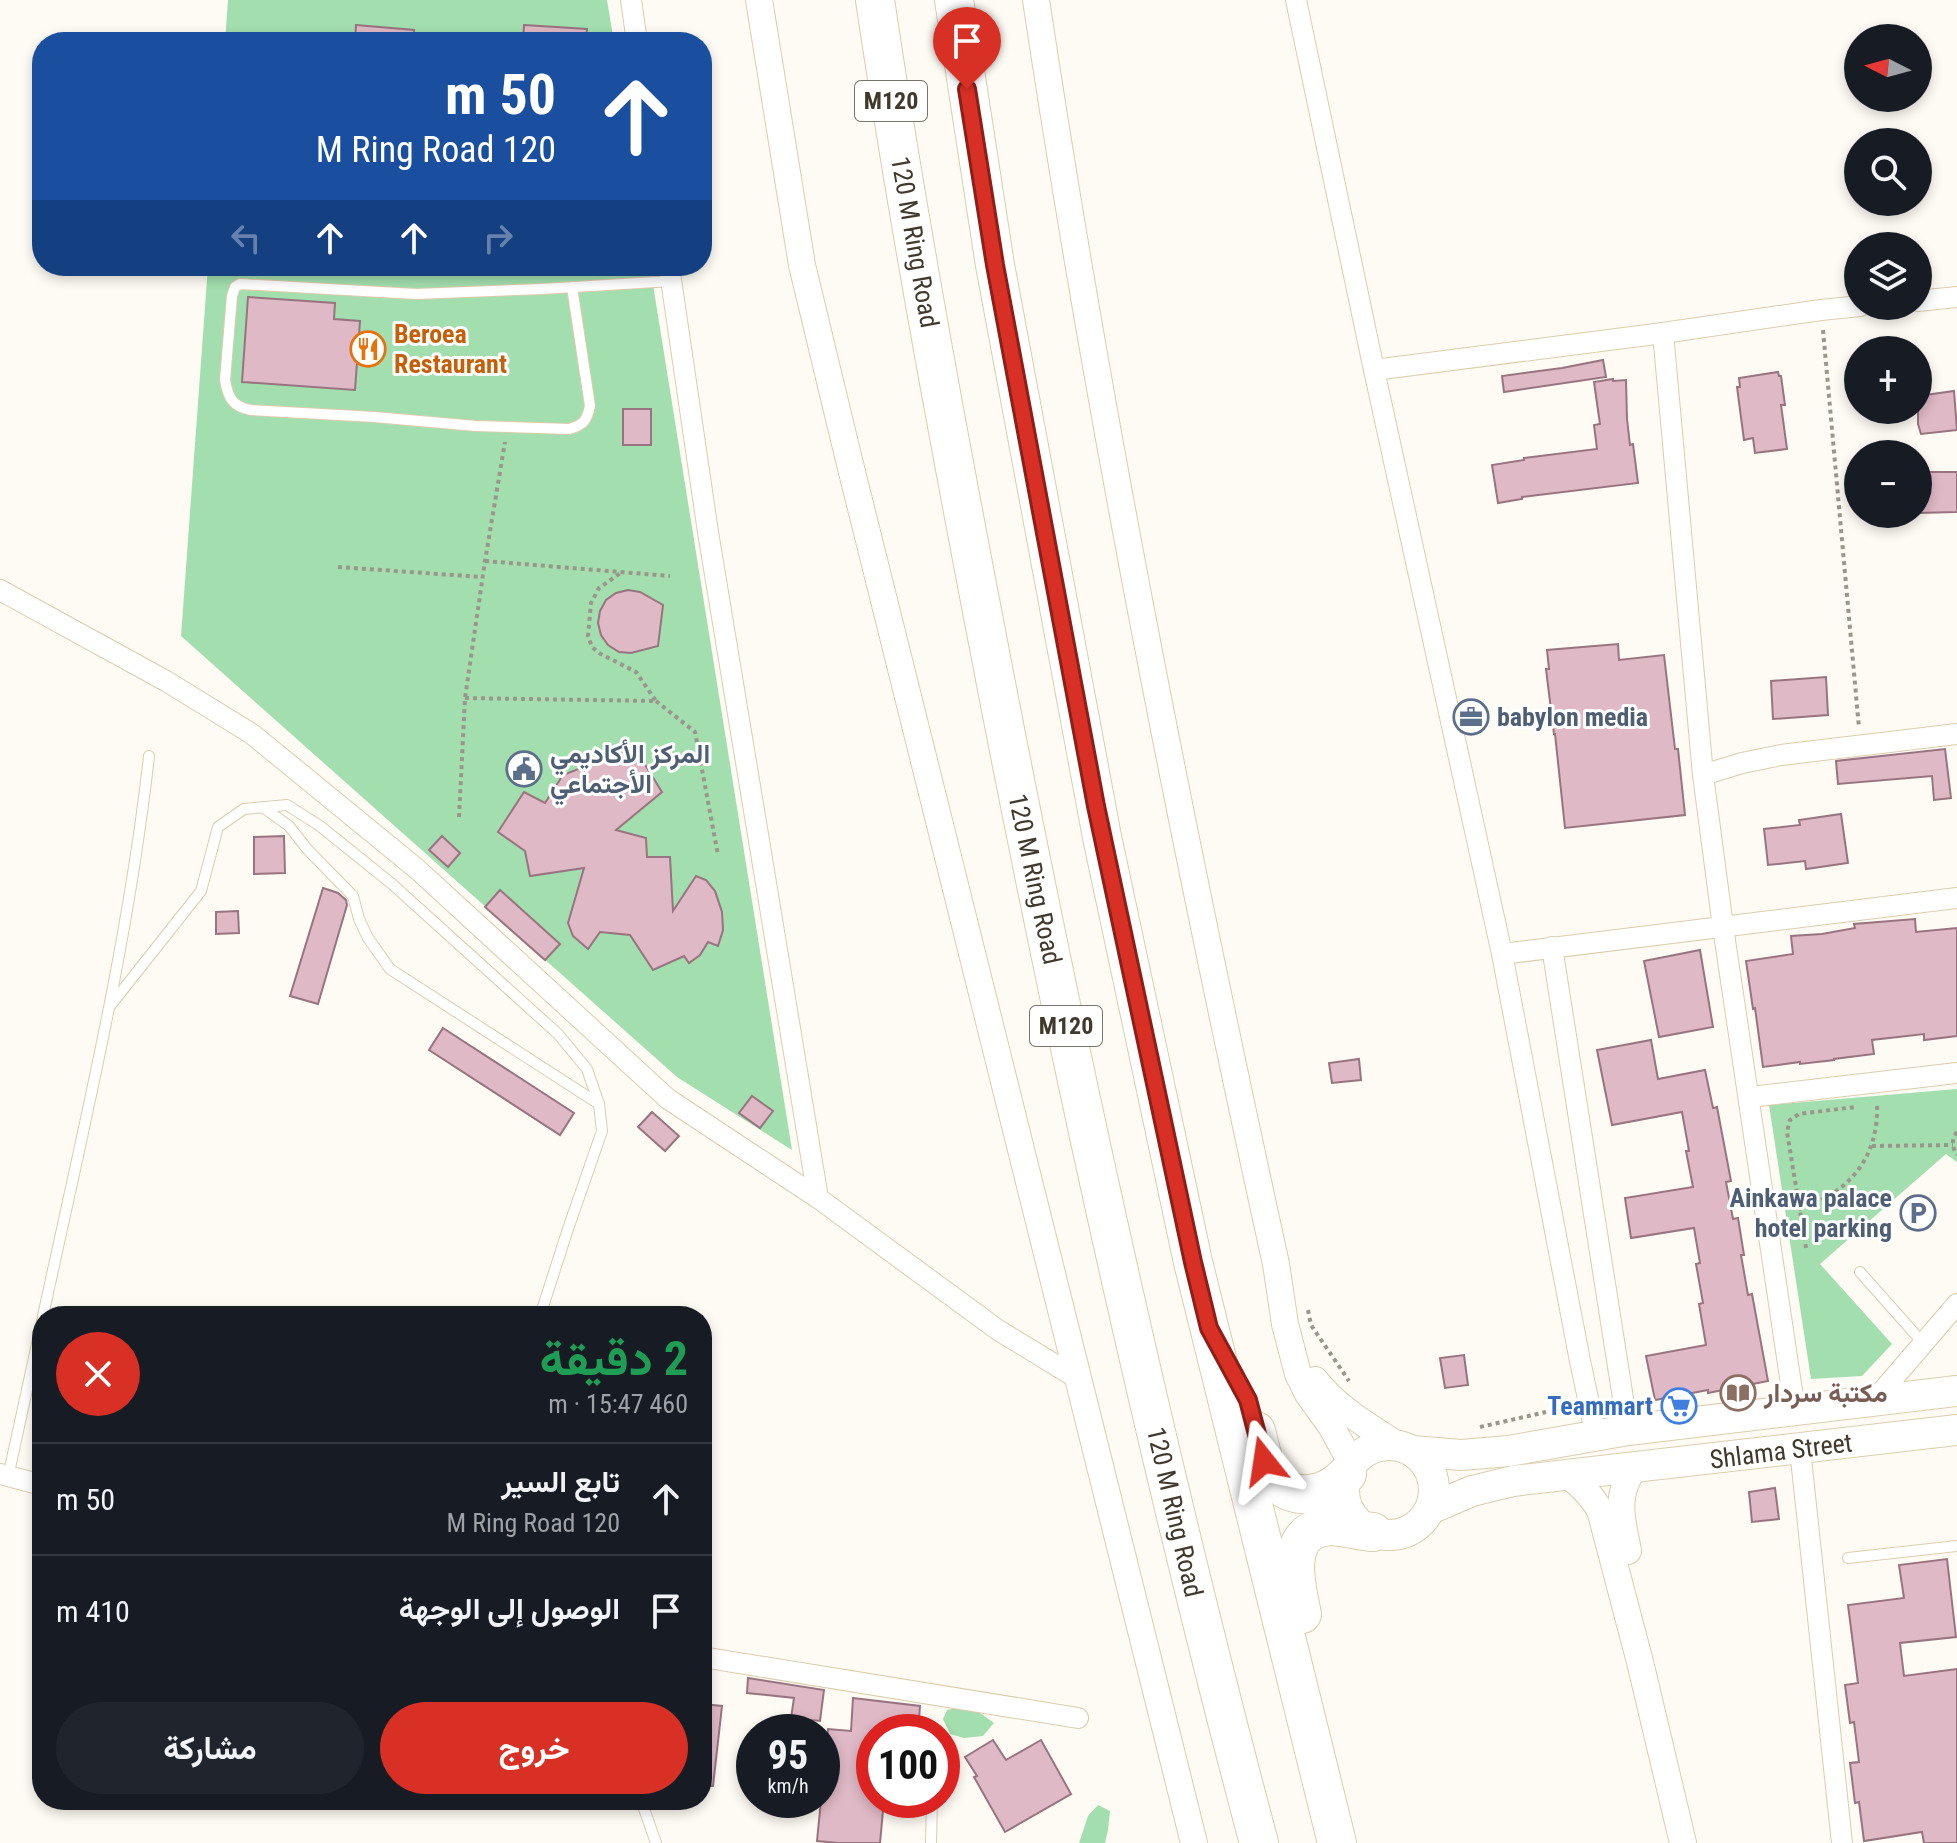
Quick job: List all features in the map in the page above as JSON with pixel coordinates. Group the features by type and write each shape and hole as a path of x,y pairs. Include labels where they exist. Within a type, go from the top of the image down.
{"highway":[{"name":"120 M Ring Road","path":"875,0 958,485 1037,894 1172,1504 1259,1843"},
{"name":"M120","path":"954,0 995,265 1099,821 1193,1262 1337,1843"},
{"path":"1209,1328 1248,1400 1264,1461 1276,1482 1298,1494 1314,1495 1339,1483 1350,1469"},
{"path":"1315,1756 1313,1664 1294,1579 1296,1556 1305,1537 1314,1530 1335,1527 1373,1532"}],"main road":[{"name":"Shlama Street","path":"1405,1448 1461,1455 1509,1451 1628,1430 1957,1391"},
{"name":"Shlama Street","path":"1430,1509 1472,1491 1513,1481 1957,1430"},
{"path":"1385,1445 1405,1448 1422,1460 1430,1471 1434,1496 1430,1509 1422,1521 1400,1534 1373,1532 1360,1524 1345,1499 1350,1469 1373,1448 1385,1445"}],"street":[{"path":"631,0 636,32"},
{"path":"759,0 802,265 1194,1843"},
{"path":"1036,0 1117,484 1190,865 1276,1264 1285,1324 1298,1374 1331,1426 1350,1469"},
{"path":"1296,0 1502,954 1596,1436"},
{"path":"670,276 708,532 818,1198"},
{"path":"1932,300 1957,297"},
{"path":"1374,370 1844,308"},
{"path":"1663,333 1703,775 1795,1411"},
{"path":"0,590 166,681 252,734 417,869 668,1099 818,1198 998,1330 1080,1380"},
{"path":"1703,775 1781,755 1957,734"},
{"path":"1502,954 1957,898"},
{"path":"1552,947 1628,1430"},
{"path":"1750,1097 1957,1073"},
{"path":"1276,1264 1289,1293 1306,1364 1312,1375 1345,1412 1405,1448"},
{"path":"1873,1402 1957,1304"},
{"path":"1800,1449 1842,1843"},
{"path":"1634,1468 1626,1479 1620,1507 1637,1616 1640,1662"},
{"path":"4,1475 32,1482"},
{"path":"1567,1475 1586,1490 1600,1510 1683,1843"},
{"path":"712,1659 1078,1718"}],"lane":[{"path":"572,287 590,406 587,419 580,426 569,429 508,428 240,408 227,390 225,380 232,296 235,287 245,284 416,294 572,287 649,276"},
{"path":"45,1306 110,1006 142,826 149,756"},
{"path":"110,1006 201,891 218,827 244,809 287,805 320,826 392,884 558,1034 587,1069 599,1104 602,1131 543,1306"},
{"path":"264,808 289,826 353,896 368,938 390,969 599,1104"},
{"path":"1860,1272 1923,1343"},
{"path":"4,1475 32,1359"},
{"path":"1848,1558 1957,1546"},
{"path":"644,1810 656,1843"},
{"path":"931,1843 932,1818"}],"path":[{"path":"1821,310 1860,746"},
{"path":"459,817 465,698 508,428"},
{"path":"485,561 670,576"},
{"path":"338,567 482,577"},
{"path":"622,572 599,588 591,603 588,636 592,647 636,672 656,701 695,732 718,855"},
{"path":"465,698 656,701"},
{"path":"1799,1209 1835,1194 1851,1179 1872,1146 1878,1122 1877,1104"},
{"path":"1806,1248 1787,1132 1790,1120 1799,1114 1862,1106"},
{"path":"1957,1132 1953,1140 1957,1155"},
{"path":"1872,1146 1953,1145"},
{"path":"1308,1310 1311,1325 1354,1388"},
{"path":"1476,1428 1546,1412"}],"green space":[{"path":"228,0 607,0 612,32 226,32"},
{"path":"207,276 652,276 792,1150 677,1077 181,636"},
{"path":"1957,1089 1957,1162 1946,1154 1820,1264 1892,1344 1862,1376 1811,1379 1769,1105"},
{"path":"962,1707 980,1713 994,1723 983,1736 964,1738 960,1737 960,1714 945,1714 947,1710"},
{"path":"1098,1805 1110,1811 1105,1843 1079,1843 1088,1816"}],"building":[{"path":"356,25 414,30 414,32 356,32"},
{"path":"524,25 587,29 587,32 524,32"},
{"path":"248,297 335,303 334,319 360,321 355,390 242,382"},
{"path":"1603,360 1606,377 1504,392 1502,376"},
{"path":"1778,372 1785,405 1781,405 1787,449 1755,453 1753,438 1744,440 1737,387 1740,387 1739,378"},
{"path":"1626,380 1630,445 1633,444 1638,483 1522,497 1498,503 1492,465 1597,449 1594,425 1600,424 1594,382"},
{"path":"1954,391 1957,430 1921,434 1918,424 1932,424 1932,394"},
{"path":"623,409 651,409 651,445 623,445"},
{"path":"1932,472 1957,472 1957,512 1932,513"},
{"path":"628,590 640,592 663,605 658,646 631,653 619,652 608,645 601,635 598,623 606,600"},
{"path":"1618,644 1619,660 1664,655 1685,815 1565,828 1546,669 1549,669 1547,650"},
{"path":"1826,677 1828,715 1773,719 1771,681"},
{"path":"634,747 662,792 616,830 646,838 647,857 670,857 673,911 696,876 706,880 715,891 722,912 723,930 718,946 708,942 700,955 689,963 684,956 653,970 630,935 600,932 588,949 573,936 568,923 584,868 530,876 525,851 498,832 524,792 545,803 563,775"},
{"path":"1945,749 1951,798 1934,800 1932,776 1838,784 1836,761"},
{"path":"1841,814 1848,863 1806,869 1805,861 1768,865 1764,829 1800,825 1799,820"},
{"path":"284,836 285,873 254,874 254,837"},
{"path":"442,836 460,853 448,867 429,850"},
{"path":"323,888 338,893 347,905 318,1004 290,996"},
{"path":"500,890 560,944 545,960 485,907"},
{"path":"238,911 239,933 216,934 216,912"},
{"path":"1915,919 1916,932 1957,928 1957,1036 1924,1040 1924,1034 1872,1040 1874,1054 1763,1067 1746,961 1793,954 1791,936 1855,928 1854,924"},
{"path":"1700,950 1713,1027 1659,1037 1644,961"},
{"path":"443,1028 574,1113 560,1135 429,1050"},
{"path":"1651,1040 1658,1079 1705,1070 1713,1108 1717,1107 1731,1181 1726,1182 1733,1219 1738,1218 1748,1295 1752,1294 1768,1381 1655,1400 1646,1356 1706,1345 1696,1264 1700,1263 1694,1228 1631,1238 1625,1198 1693,1187 1686,1151 1689,1151 1682,1112 1612,1125 1597,1050"},
{"path":"1359,1059 1361,1080 1332,1083 1329,1063"},
{"path":"752,1096 773,1111 760,1128 739,1113"},
{"path":"652,1112 679,1136 665,1151 638,1127"},
{"path":"1464,1355 1468,1385 1445,1388 1440,1358"},
{"path":"1775,1488 1779,1519 1752,1522 1749,1492"},
{"path":"1947,1559 1956,1637 1900,1643 1904,1676 1957,1669 1957,1843 1924,1843 1922,1832 1864,1841 1850,1763 1859,1762 1845,1685 1858,1683 1848,1605 1904,1598 1899,1565"},
{"path":"748,1678 824,1690 821,1714 792,1714 794,1698 747,1693"},
{"path":"853,1698 920,1706 919,1714 856,1714 856,1818 882,1818 880,1843 817,1841 819,1818 840,1818 840,1730 851,1731"},
{"path":"712,1705 722,1706 712,1786"},
{"path":"993,1740 1006,1760 1041,1740 1071,1794 1005,1832 965,1757"}],"place":[{"name":"Beroea Restaurant","path":"368,349"},
{"name":"babylon media","path":"1471,717"},
{"name":"المركز الأكاديمي الأجتماعي","path":"524,769"},
{"name":"Ainkawa palace hotel parking","path":"1918,1213"},
{"name":"مكتبة سردار","path":"1738,1393"},
{"name":"Teammart","path":"1679,1406"}],"route":[{"path":"967,89 995,265 1096,806 1193,1262 1209,1328 1248,1400 1264,1461"}]}
